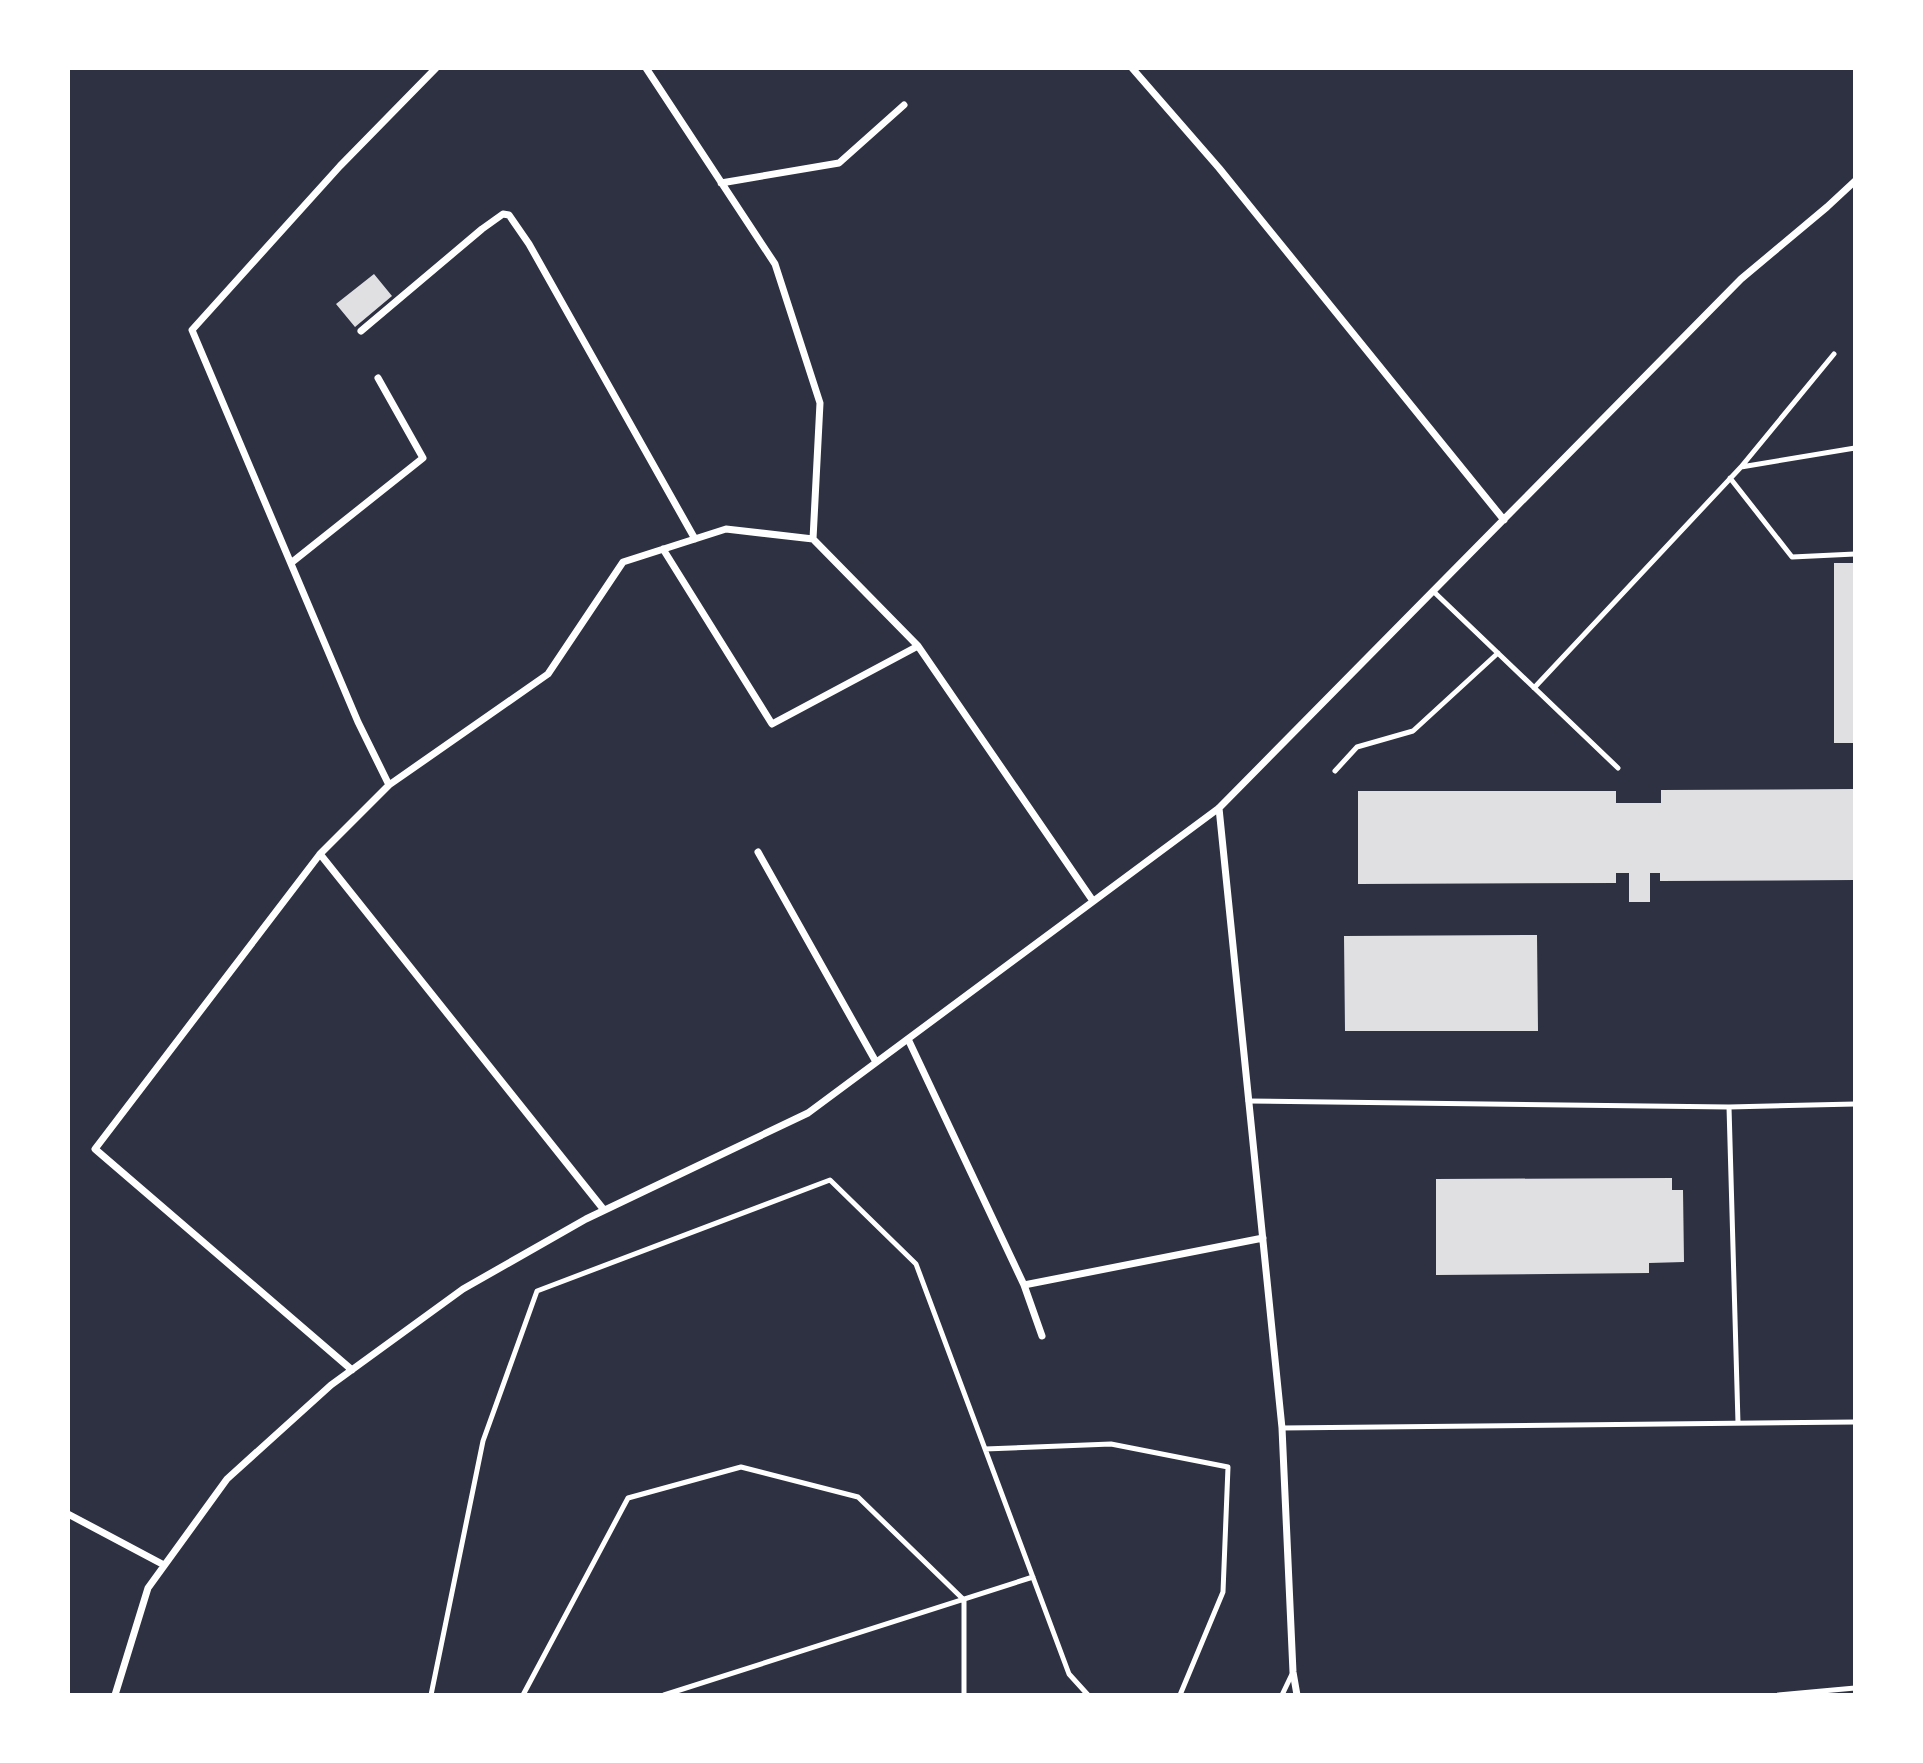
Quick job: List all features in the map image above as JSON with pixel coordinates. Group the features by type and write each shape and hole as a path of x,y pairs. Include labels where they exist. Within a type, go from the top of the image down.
{"street":[{"path":"389,785 358,722 192,330 340,166 436,68"},
{"path":"646,68 775,264 820,403 813,539"},
{"path":"1132,68 1219,168 1504,520"},
{"path":"721,183 839,163 904,105"},
{"path":"116,1695 148,1588 227,1479 331,1385 463,1289 586,1219 808,1113 1219,808 1741,279 1828,208 1855,181"},
{"path":"361,331 482,229 503,214 509,215 529,244 695,539"},
{"path":"291,564 423,458 378,378"},
{"path":"352,1370 95,1149 320,854 389,785 548,674 623,562 726,529 813,539 918,646 1094,901"},
{"path":"663,549 772,724 918,646"},
{"path":"1219,808 1282,1428 1293,1672 1297,1695"},
{"path":"758,852 876,1062"},
{"path":"320,854 604,1210"},
{"path":"908,1039 1024,1285 1042,1336"},
{"path":"1024,1285 1262,1238"},
{"path":"68,1514 164,1565"}],"lane":[{"path":"1534,688 1741,467 1834,354"},
{"path":"1741,467 1855,448"},
{"path":"1730,478 1792,557 1855,554"},
{"path":"1433,591 1618,768"},
{"path":"1335,771 1357,747 1413,732 1498,653"},
{"path":"1248,1101 1729,1107 1855,1104"},
{"path":"1729,1107 1738,1423"},
{"path":"431,1695 483,1441 537,1291 830,1180 916,1264 1069,1674 1088,1695"},
{"path":"1282,1428 1855,1422"},
{"path":"985,1449 1111,1444 1228,1467 1223,1592 1180,1695"},
{"path":"523,1695 628,1498 741,1467 858,1497 964,1600 964,1695"},
{"path":"664,1695 1033,1577"},
{"path":"1282,1695 1293,1672"},
{"path":"1777,1695 1855,1688"}],"building":[{"path":"374,274 392,296 355,327 336,304"},
{"path":"1834,563 1855,563 1855,743 1834,743"},
{"path":"1855,789 1855,880 1660,881 1660,873 1650,873 1650,902 1629,902 1629,873 1616,873 1616,883 1358,884 1358,791 1616,791 1616,803 1661,803 1661,790"},
{"path":"1537,935 1538,1031 1345,1031 1344,936"},
{"path":"1672,1178 1672,1190 1683,1190 1684,1262 1649,1263 1649,1273 1436,1275 1436,1179"}]}
